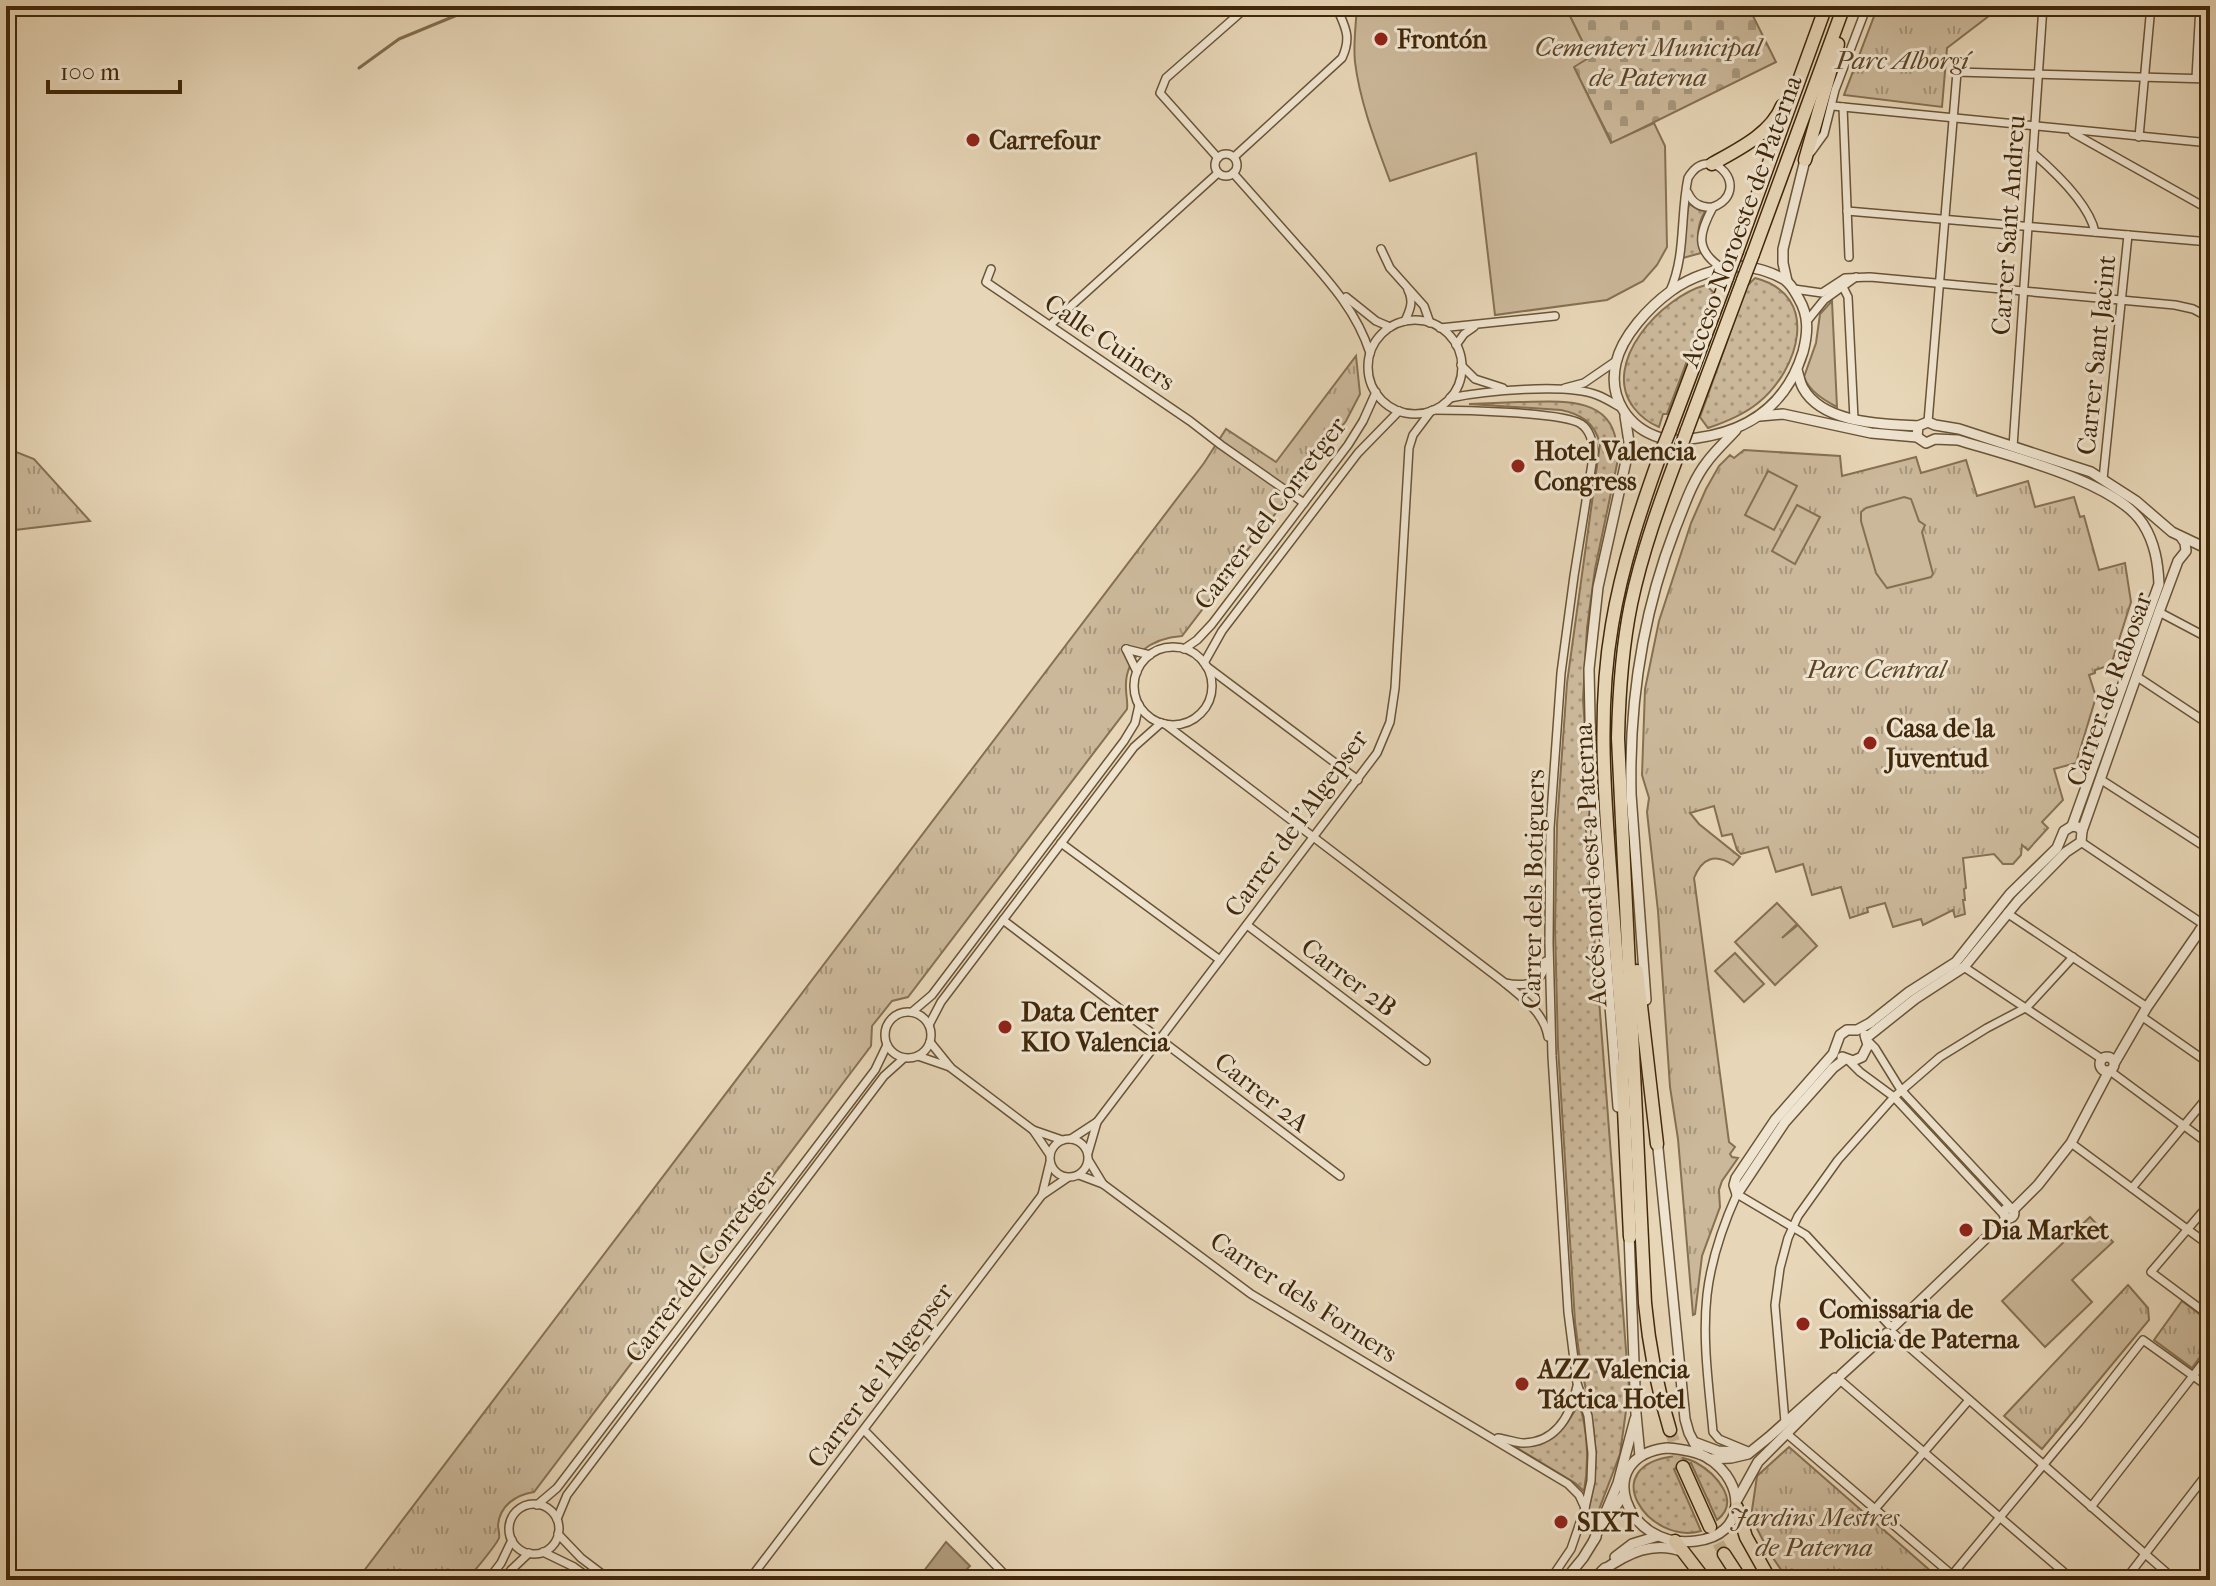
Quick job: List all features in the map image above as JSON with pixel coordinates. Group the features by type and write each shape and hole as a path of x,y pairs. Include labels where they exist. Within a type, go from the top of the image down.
{"main road":[{"name":"Acceso Noroeste de Paterna","path":"1662,450 1826,6"},
{"name":"Acceso Noroeste de Paterna","path":"1679,452 1844,6"},
{"path":"1805,160 1851,6"},
{"path":"1712,164 1770,126 1779,113 1796,69 1809,54"},
{"name":"Accés nord-oest a Paterna","path":"1662,450 1625,562 1612,626 1604,698 1603,774 1635,1237 1650,1350 1670,1430"},
{"name":"Accés nord-oest a Paterna","path":"1635,1237 1619,705 1631,603 1649,538 1679,452"},
{"path":"1621,808 1657,1144"},
{"path":"1683,1467 1710,1527"},
{"path":"1737,1504 1746,1537 1770,1580"},
{"path":"1675,1541 1705,1580"},
{"path":"1724,1554 1741,1580"}],"street":[{"path":"1218,158 1160,93 1166,78 1248,6"},
{"path":"1234,157 1342,58 1347,47 1348,31 1336,6"},
{"path":"1450,398 1461,377 1461,365 1456,345 1440,328 1418,320 1405,321 1381,334 1370,353 1370,380 1386,404 1399,411 1418,414 1432,410 1450,398 1470,394 1559,390 1597,395 1623,412 1647,434 1673,442 1736,430 1760,416 1784,392 1797,370 1806,340 1804,307 1790,285 1783,263 1783,249 1805,160 1824,134 1835,90 1867,6"},
{"name":"Carrer Sant Andreu","path":"2013,447 2043,6"},
{"path":"2139,137 2151,6"},
{"path":"2196,78 2200,6"},
{"path":"1797,370 1804,389 1830,411 1872,424 1925,428 1959,429 2091,472 2136,501 2185,543 2186,551 2178,561 2165,563 2156,552 2143,523 2113,497 2089,483 1958,440 1935,439 1926,443 1925,428 1957,72 2210,79"},
{"path":"1833,106 2210,144 2207,209 2067,130"},
{"path":"1843,107 1849,257"},
{"path":"2033,153 2060,176 2093,222 2095,232"},
{"path":"1227,154 1234,157 1237,164 1233,173 1225,176 1218,173 1215,166 1218,158 1227,154"},
{"path":"1669,292 1680,260 1688,178 1704,164 1721,168 1730,187 1725,200 1713,207 1702,227 1702,245 1710,260 1725,273"},
{"path":"1050,325 1218,173"},
{"path":"1233,173 1334,287 1365,336 1370,353"},
{"path":"1687,191 1700,206 1713,207"},
{"path":"1847,211 2210,242"},
{"name":"Carrer Sant Jacint","path":"2103,479 2128,235"},
{"path":"1381,249 1390,268 1424,306 1430,323"},
{"path":"1640,1456 1636,1414 1635,1237 1591,765 1589,669 1598,587 1629,442 1614,385 1616,361 1644,316 1669,292 1687,281 1745,266 1768,272 1790,285 1822,293 1845,278 1857,277 2175,305 2207,316 2210,304"},
{"name":"Calle Cuiners","path":"991,269 986,282 1304,503"},
{"path":"1401,277 1411,296 1411,307 1405,321"},
{"path":"1807,321 1824,300 1857,277"},
{"path":"1334,287 1376,321 1390,327"},
{"path":"1843,287 1848,297 1854,419"},
{"path":"1440,328 1555,316"},
{"path":"1456,345 1475,326"},
{"path":"1559,390 1584,383 1616,361"},
{"path":"1461,365 1475,379 1509,390"},
{"name":"Carrer del Corretger","path":"1184,649 1212,624 1304,503 1358,430 1376,392"},
{"name":"Carrer de l'Algepser","path":"1097,1122 1377,753 1390,722 1395,688 1409,448 1413,435 1432,410"},
{"name":"Carrer dels Botiguers","path":"1432,410 1566,418 1582,425 1592,437 1594,451 1574,576 1556,730 1550,828 1549,943 1552,1056 1568,1312 1577,1383 1588,1416 1591,1481 1571,1549 1550,1580"},
{"name":"Carrer del Corretger","path":"1205,664 1222,631 1353,459 1399,411"},
{"path":"1760,416 1783,414 1871,433 1925,428 1937,432 1935,439"},
{"path":"1736,430 1707,462 1668,547 1653,597 1635,683 1630,761 1657,1144 1685,1419 1693,1441 1705,1457 1728,1477 1734,1487 1737,1504"},
{"path":"2156,552 2155,542 2161,534 2176,534 2210,550"},
{"name":"Carrer de Rabosar","path":"2077,836 2159,584 2156,552"},
{"name":"Carrer de Rabosar","path":"1960,964 2066,852 2077,836 2178,561"},
{"path":"2159,612 2210,639"},
{"path":"1137,672 1126,649 1150,655"},
{"path":"1358,780 1199,657 1184,649 1160,649 1150,655 1137,672 1134,683 1139,705 1145,713 1505,983 1542,1018 1552,1056"},
{"path":"918,1056 930,1042 929,1025 941,1002 1134,747 1163,724 1178,725 1201,714 1212,691 1205,664"},
{"path":"2136,676 2210,725"},
{"path":"912,1012 932,995 1099,775 1135,723 1139,705"},
{"path":"2100,779 2210,850"},
{"path":"1751,1450 1719,1439 1713,1432 1706,1340 1707,1294 1713,1265 1737,1194 1785,1122 1833,1068 1846,1060 1858,1060 1865,1054 1867,1039 1960,964 2010,894 2057,848 2066,829 2204,923 2210,937"},
{"path":"1061,843 1220,960"},
{"path":"2007,913 2073,957 2210,1064"},
{"name":"Carrer 2A","path":"1003,920 1340,1176"},
{"path":"1786,1428 1743,1456 1705,1457 1667,1448 1640,1456 1624,1482 1628,1509 1636,1520 1658,1536 1675,1541 1696,1541 1718,1533 1730,1523 1758,1462 1786,1428 2043,1179 2071,1143 2107,1067 2204,923"},
{"name":"Carrer 2B","path":"1247,925 1426,1061"},
{"path":"1505,983 1523,986 1541,977 1546,968 1549,943"},
{"path":"2073,957 2027,1007 1940,1057 1897,1094 1838,1160 1793,1226 1780,1268 1775,1305 1786,1428 1955,1577 1999,1517 2143,1340 2210,1388"},
{"path":"1960,964 2027,1007 2210,1145"},
{"path":"1960,964 1909,992 1870,1023 1840,1035 1833,1054 1775,1120 1736,1178 1734,1185 1737,1194 1806,1235 1891,1329 2175,1580"},
{"path":"929,1025 912,1012 901,1013 885,1030 887,1045 904,1058 918,1056 951,1068"},
{"path":"1857,1030 1875,1048 1897,1094"},
{"path":"930,1042 951,1068 1033,1130 1082,1143 1088,1157"},
{"name":"Carrer del Corretger","path":"537,1505 557,1488 875,1070 887,1045"},
{"path":"1836,1048 1860,1072 1897,1094 2009,1213"},
{"name":"Carrer del Corretger","path":"557,1519 567,1495 884,1076 904,1058"},
{"path":"2132,1188 2210,1094"},
{"path":"1042,1195 1052,1149 1097,1122"},
{"path":"1042,1195 1086,1169 1097,1122"},
{"path":"1033,1130 1053,1170 1067,1178"},
{"path":"2071,1143 2210,1246"},
{"name":"Carrer dels Forners","path":"1088,1157 1103,1184"},
{"name":"Carrer dels Forners","path":"1079,1175 1103,1184 1251,1294 1568,1484 1579,1495 1585,1508"},
{"name":"Carrer de l'Algepser","path":"749,1580 1042,1195"},
{"path":"2210,1203 2151,1272 2210,1316"},
{"path":"2091,1507 2210,1354"},
{"path":"1839,1379 2073,1580"},
{"name":"Carrer dels Forners","path":"1489,1435 1522,1443 1548,1436 1565,1420 1577,1383"},
{"path":"1875,1509 1969,1400"},
{"path":"1594,1540 1618,1483 1636,1414"},
{"path":"864,1430 1010,1580"},
{"path":"1693,1441 1718,1451 1751,1450"},
{"path":"2125,1580 2210,1470"},
{"path":"1565,1580 1624,1494"},
{"path":"543,1552 556,1541 557,1519 548,1509 537,1505 524,1507 514,1515 510,1528 516,1546 529,1553 543,1552 592,1580"},
{"path":"558,1534 581,1558 610,1580"},
{"path":"1601,1575 1620,1552 1632,1544 1658,1536"},
{"path":"488,1580 501,1563 512,1540"},
{"path":"1593,1580 1629,1554 1651,1547 1663,1546 1685,1553"},
{"path":"503,1580 529,1553"}],"green space":[{"path":"1357,6 1565,6 1590,57 1574,67 1611,143 1654,123 1665,146 1667,247 1643,281 1607,300 1495,315 1476,153 1390,181 1369,123 1357,77 1354,48"},
{"name":"Cementeri Municipal de Paterna","path":"1565,6 1748,6 1776,62 1612,143 1573,66 1590,57"},
{"name":"Parc Alborgí","path":"1878,6 2002,6 1947,48 1942,107 1844,95"},
{"path":"1689,204 1705,211 1698,232 1701,253 1683,258 1683,235"},
{"path":"1755,278 1776,287 1790,300 1796,316 1797,334 1793,353 1784,372 1758,403 1734,418 1708,428 1700,417 1747,286"},
{"path":"1706,285 1713,292 1667,414 1663,414 1659,427 1634,408 1625,390 1624,371 1630,352 1655,317 1689,292"},
{"path":"1832,301 1837,407 1814,391 1804,377 1816,343 1820,314"},
{"path":"1356,356 1360,394 1346,421 1182,636 1161,640 1142,650 1135,658 1127,677 1127,709 908,997 892,1001 872,1026 871,1046 534,1492 515,1498 502,1512 498,1525 499,1538 494,1547 467,1580 357,1580 1204,463 1226,429 1276,462"},
{"path":"1564,402 1592,408 1603,415 1621,445 1595,569 1587,628 1583,699 1590,810 1586,831 1629,1389 1620,1454 1595,1520 1587,1517 1596,1454 1575,1322 1558,1047 1555,929 1557,824 1567,683 1600,444 1591,425 1568,412 1469,404"},
{"path":"6,448 34,459 90,521 6,531"},
{"name":"Parc Central","path":"1744,450 1840,456 1842,476 1916,457 1921,473 1966,460 1977,496 2028,481 2035,507 2074,497 2080,517 2084,516 2099,570 2125,563 2131,602 2111,665 2089,675 2096,697 2076,763 2054,769 2063,800 2042,822 2048,828 2028,850 2022,845 2021,855 2013,864 2003,864 1994,854 1963,858 1965,914 1955,917 1953,910 1923,925 1921,919 1893,927 1885,903 1867,908 1868,912 1850,918 1841,887 1812,895 1803,864 1776,872 1768,847 1741,854 1732,834 1722,836 1714,806 1690,813 1740,857 1733,865 1720,859 1705,862 1694,878 1729,1142 1735,1147 1730,1154 1738,1158 1719,1190 1720,1207 1702,1256 1693,1315 1678,1139 1670,1087 1658,911 1647,812 1649,798 1642,775 1645,689 1659,621 1691,523 1719,466 1730,455 1734,458"},
{"path":"1768,471 1797,486 1774,530 1745,515"},
{"path":"1904,497 1911,499 1919,521 1925,525 1922,532 1933,574 1887,588 1876,573 1861,512"},
{"path":"1797,505 1820,517 1795,564 1772,551"},
{"path":"1777,903 1797,924 1782,938 1798,925 1817,946 1775,985 1735,942"},
{"path":"1735,953 1764,984 1744,1002 1715,971"},
{"path":"2090,1217 2113,1242 2072,1280 2092,1302 2045,1347 2002,1301"},
{"path":"2128,1285 2148,1308 2149,1320 2042,1449 2004,1416"},
{"path":"2182,1301 2210,1322 2210,1343 2192,1368 2154,1340"},
{"path":"1579,1404 1587,1447 1584,1491 1517,1448 1555,1436"},
{"name":"Jardins Mestres de Paterna","path":"1789,1447 1941,1580 1788,1580 1751,1517 1757,1476"},
{"path":"1676,1456 1703,1467 1717,1480 1726,1496 1724,1513 1717,1520 1691,1463 1674,1469 1701,1531 1682,1532 1663,1527 1648,1516 1638,1502 1634,1488 1638,1474 1651,1462"}],"shaded area":[{"path":"946,1542 970,1566 956,1580 917,1580"}],"waterway":[{"path":"359,68 399,39 479,6"}],"tunnel":[{"path":"1670,1430 1683,1467"},
{"path":"1710,1527 1724,1554"}],"place":[{"name":"Frontón","path":"1381,39"},
{"name":"Carrefour","path":"973,140"},
{"name":"Hotel Valencia Congress","path":"1518,466"},
{"name":"Casa de la Juventud","path":"1870,743"},
{"name":"Data Center KIO Valencia","path":"1005,1027"},
{"name":"Dia Market","path":"1966,1230"},
{"name":"Comissaria de Policia de Paterna","path":"1803,1324"},
{"name":"AZZ Valencia Táctica Hotel","path":"1522,1384"},
{"name":"SIXT","path":"1561,1522"}]}
